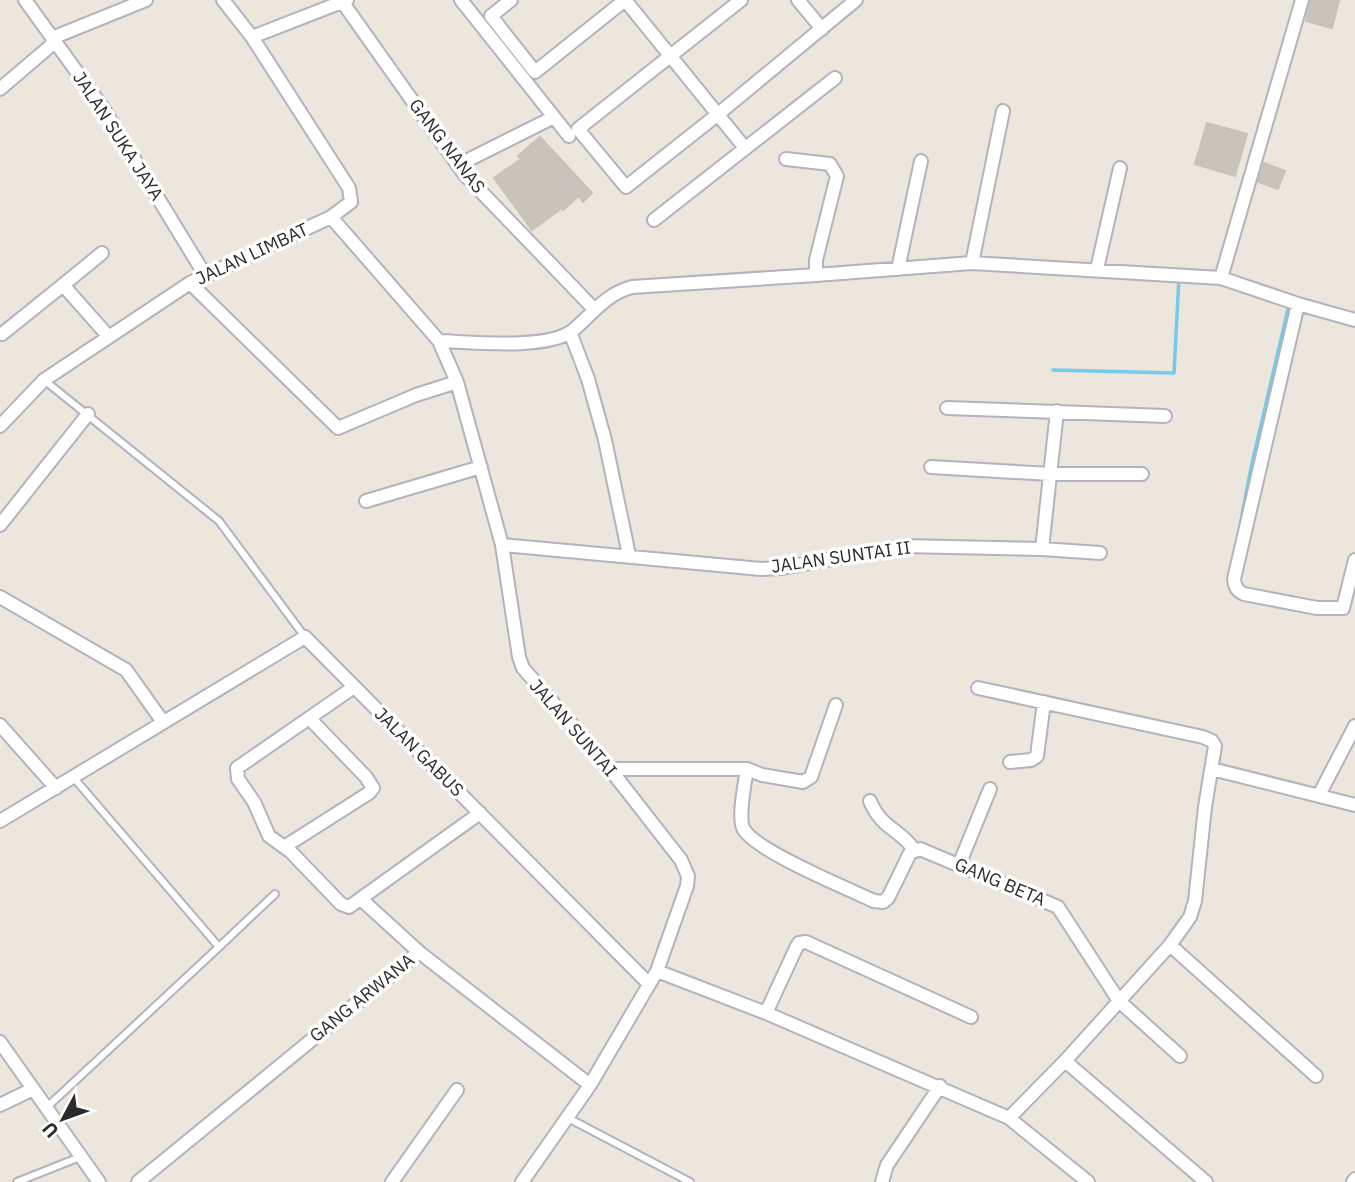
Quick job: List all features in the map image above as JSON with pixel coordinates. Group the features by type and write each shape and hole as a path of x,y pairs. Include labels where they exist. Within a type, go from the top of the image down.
{"street":[{"name":"JALAN SUKA JAYA","path":"25,0 103,108 205,275"},
{"path":"0,89 54,40 146,0"},
{"path":"223,0 252,37 344,1"},
{"path":"461,0 569,136"},
{"path":"511,0 491,16 535,72 625,0 745,148"},
{"path":"741,0 578,129 625,187 856,0"},
{"path":"797,0 822,29"},
{"path":"1221,278 1302,0"},
{"name":"GANG NANAS","path":"344,1 458,165 594,309"},
{"name":"JALAN LIMBAT","path":"0,426 44,380 190,283 331,217 351,202 349,188 252,37"},
{"path":"654,220 835,78"},
{"path":"972,263 1003,111"},
{"path":"458,165 554,117"},
{"path":"786,159 830,164 836,176 816,260 816,275"},
{"path":"898,269 921,161"},
{"path":"1097,270 1120,168"},
{"name":"JALAN SUNTAI","path":"331,217 439,341 457,382 502,545 523,668 610,769 681,860 688,876 687,886 657,971 590,1084 522,1182"},
{"path":"2,334 102,253"},
{"path":"439,341 539,342 570,332 594,309 620,290 632,287 972,263 1221,278 1355,320"},
{"path":"190,283 338,428 416,395 457,382"},
{"path":"63,285 109,337"},
{"path":"1297,304 1234,579 1235,585 1244,594 1317,608 1349,609 1355,560"},
{"path":"570,332 588,379 606,440 629,555"},
{"path":"947,408 1165,416"},
{"path":"1042,549 1056,411"},
{"path":"0,525 88,414"},
{"path":"366,501 481,467"},
{"path":"931,467 1050,474 1142,474"},
{"name":"JALAN SUNTAI II","path":"502,545 761,569 781,568 904,546 1100,553"},
{"path":"0,597 126,670 163,722"},
{"path":"0,821 305,637"},
{"name":"JALAN GABUS","path":"305,637 649,984"},
{"path":"354,687 240,766 236,774 254,802 269,836 291,852 341,904 349,907 480,813"},
{"path":"978,688 1203,737 1212,741 1215,746 1205,807 1195,901 1190,917 1170,944 1009,1118"},
{"path":"1010,762 1031,760 1037,756 1044,702"},
{"path":"610,769 747,769 762,775 803,782 808,780 824,745 836,705"},
{"path":"284,847 373,788 372,783 309,719"},
{"path":"0,725 56,788"},
{"path":"1319,795 1355,726"},
{"path":"747,769 742,820 745,831 754,840 797,865 874,901 883,902 888,898 910,853 915,851 910,842 878,819 870,801"},
{"path":"1212,769 1355,805"},
{"path":"959,865 990,789"},
{"name":"GANG BETA","path":"915,851 920,849 1058,907 1119,1000 1180,1056"},
{"path":"362,900 419,952"},
{"path":"766,1013 797,946 802,942 971,1017"},
{"path":"1170,944 1316,1076"},
{"name":"GANG ARWANA","path":"138,1182 419,952 590,1084"},
{"path":"657,971 766,1013 1009,1118 1088,1182"},
{"path":"0,1042 99,1182"},
{"path":"1065,1060 1206,1182"},
{"path":"882,1182 887,1165 940,1086"},
{"path":"0,1105 33,1090"},
{"path":"392,1182 457,1090"}],"lane":[{"path":"44,380 219,521 305,637"},
{"path":"73,777 219,947"},
{"path":"46,1108 275,894"},
{"path":"567,1118 690,1182"},
{"path":"17,1182 80,1157"}],"building":[{"path":"1311,0 1339,0 1332,28 1306,21"},
{"path":"1207,123 1247,134 1235,176 1195,164"},
{"path":"540,137 592,193 583,202 579,196 532,230 494,178 521,159 518,156"},
{"path":"1264,163 1285,171 1278,189 1258,182"}],"waterway":[{"path":"1053,370 1174,373 1179,277"},
{"path":"1239,531 1289,305 1287,304"}]}
